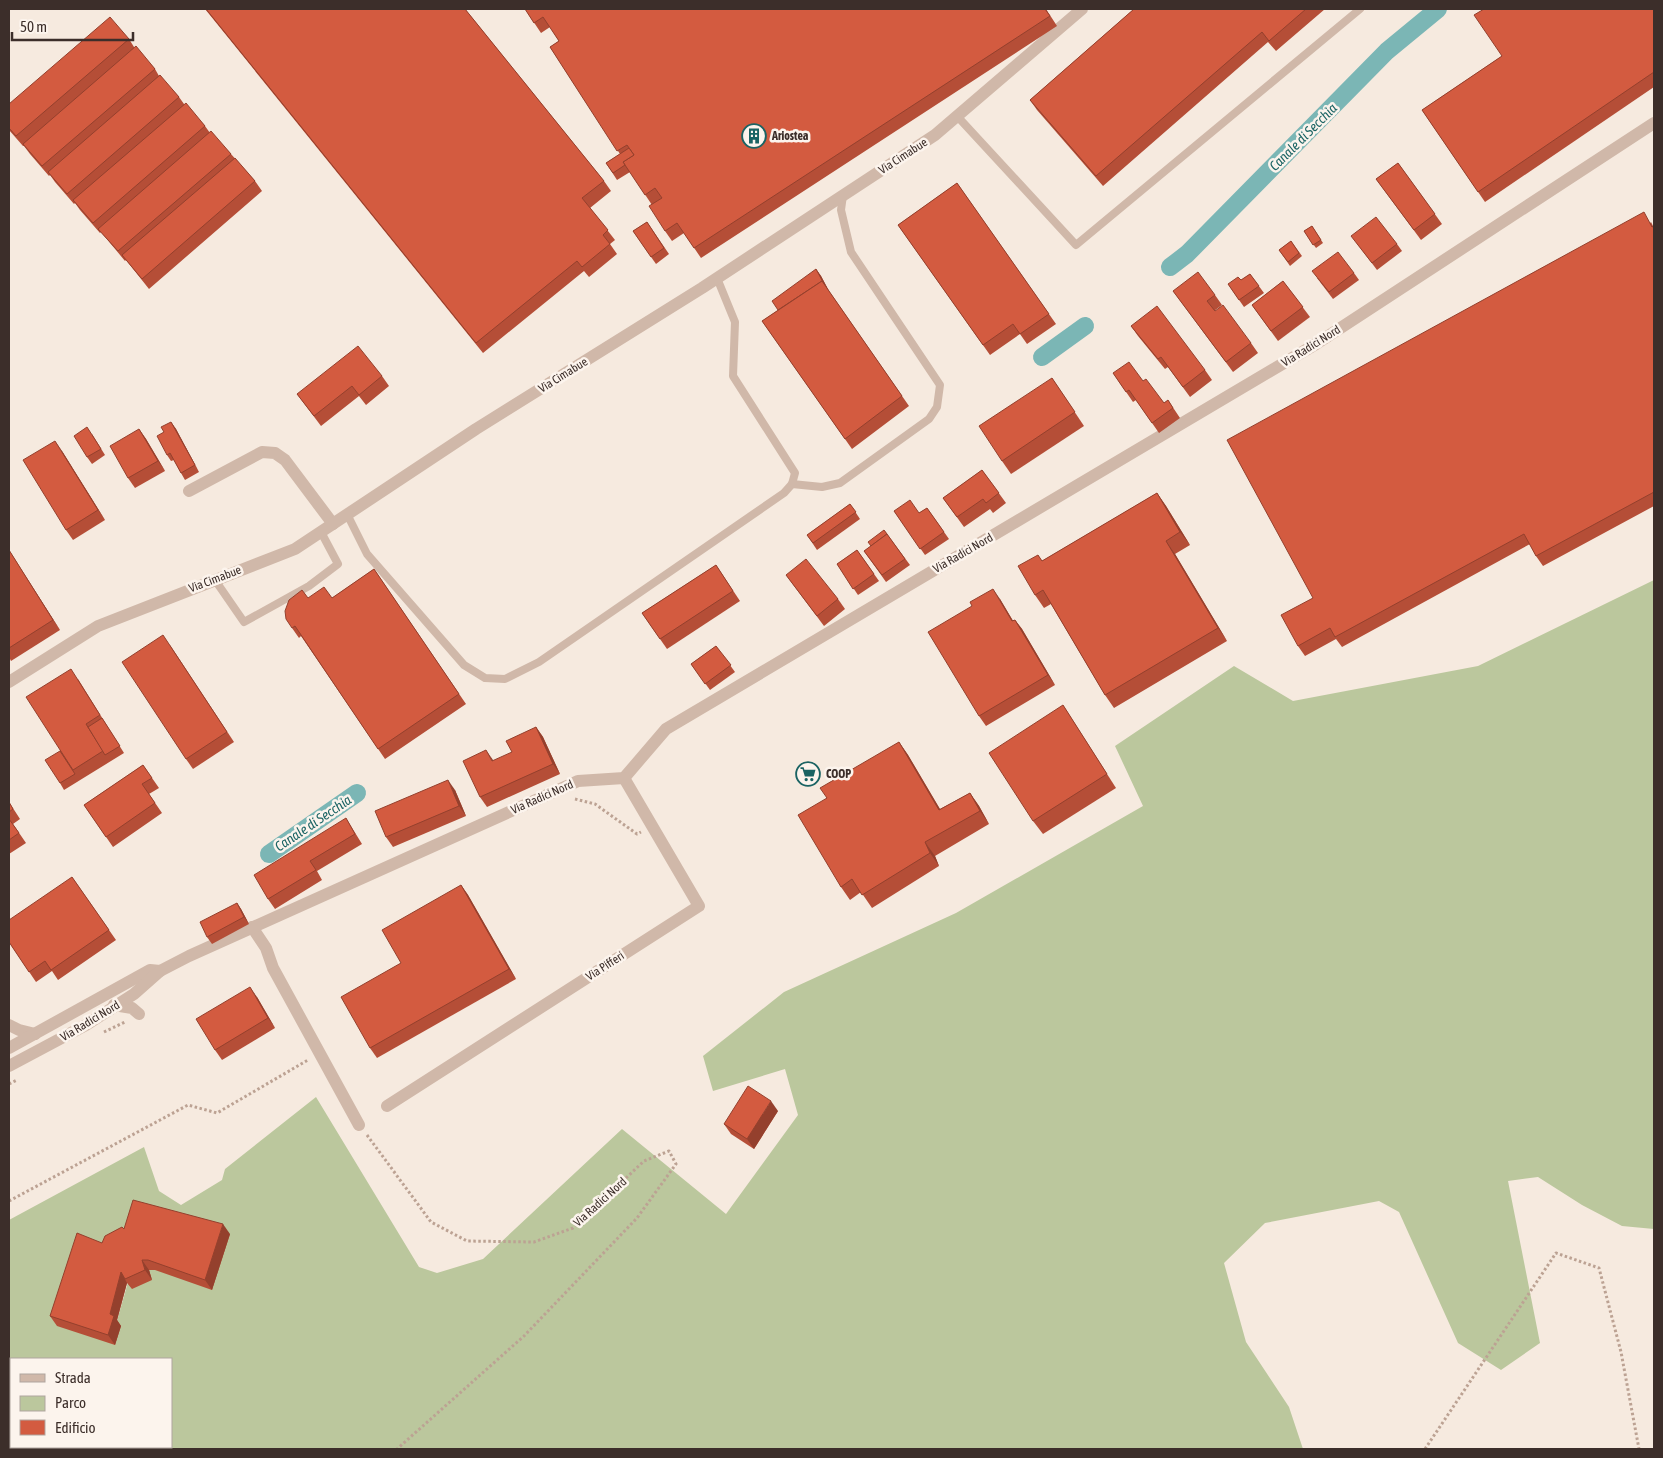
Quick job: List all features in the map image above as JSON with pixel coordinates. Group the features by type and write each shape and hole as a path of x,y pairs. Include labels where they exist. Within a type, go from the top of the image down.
{"street":[{"name":"Via Cimabue","path":"9,682 98,626 295,549 476,430 717,278 935,135 1082,9"},
{"name":"Via Radici Nord","path":"12,1064 117,1005 160,971 252,927 578,781 624,778 666,729 1316,344 1654,123"},
{"path":"188,491 262,452 275,453 285,460 333,524"},
{"name":"Via Pifferi","path":"387,1106 699,906 624,778"},
{"path":"252,927 266,948 273,968 359,1125"},
{"name":"Via Radici Nord","path":"9,1048 150,970 160,971"},
{"path":"91,1003 132,1008 139,1014 138,1005 143,986"},
{"path":"9,1025 35,1034"}],"lane":[{"path":"957,116 1076,245 1360,9"},
{"path":"792,484 822,487 840,483 929,419 937,407 940,385 851,252 841,210 843,196"},
{"path":"347,514 367,554 455,657 474,672 486,678 505,679 539,662 784,493 792,484 795,473 733,376 735,322 717,278"},
{"path":"215,580 244,622 309,586 338,564 321,532"}],"path":[{"path":"572,798 595,804 637,834 652,827"},
{"path":"9,1201 188,1104 217,1113 320,1053"},
{"name":"Via Radici Nord","path":"359,1125 431,1222 467,1242 534,1242 573,1228 644,1161 669,1151 676,1164 637,1218 524,1336 397,1449"},
{"path":"1426,1449 1556,1253 1599,1268 1621,1352 1639,1449"}],"green space":[{"path":"1654,580 1654,1229 1622,1226 1582,1205 1538,1177 1508,1181 1540,1343 1501,1370 1458,1343 1399,1212 1379,1201 1265,1223 1224,1263 1246,1342 1289,1407 1303,1449 46,1449 172,1448 172,1358 10,1358 10,1376 9,1220 144,1147 159,1191 181,1205 222,1180 225,1169 316,1097 419,1267 437,1273 483,1259 622,1129 726,1214 798,1115 785,1069 713,1091 703,1056 784,992 956,913 1143,806 1115,746 1234,666 1293,701 1478,666","holes":["112,1245 155,1270 149,1270 128,1282 116,1324"]}],"building":[{"path":"206,9 465,9 604,181 582,198 608,230 603,235 610,244 582,267 577,261 476,343"},
{"name":"Ariostea","path":"525,9 1045,9 1050,16 694,248 677,223 665,231 649,206 662,198 655,188 645,195 623,162 634,155 627,145 617,151 550,47 559,41 543,17 534,23"},
{"path":"1134,9 1306,9 1269,41 1262,32 1096,176 1030,100"},
{"path":"1484,9 1654,9 1654,72 1478,192 1422,110 1502,56 1474,15"},
{"path":"110,17 129,39 16,136 9,128 9,104"},
{"path":"136,46 155,69 42,166 23,144"},
{"path":"160,75 179,97 67,194 48,172"},
{"path":"186,103 205,126 93,223 73,200"},
{"path":"211,131 231,154 118,251 98,229"},
{"path":"629,148 634,155 623,162 625,165 613,173 606,163"},
{"path":"235,158 255,181 142,279 122,255"},
{"path":"1398,163 1435,214 1414,230 1376,179"},
{"path":"957,183 1049,314 1020,334 1013,324 983,345 898,225"},
{"path":"1644,212 1652,227 1654,226 1654,492 1536,556 1524,534 1335,637 1330,628 1298,646 1281,615 1313,598 1227,440"},
{"path":"1376,217 1397,244 1372,263 1351,236"},
{"path":"647,222 664,248 651,257 633,231"},
{"path":"1312,226 1321,240 1313,245 1304,231"},
{"path":"1291,241 1299,253 1288,262 1279,250"},
{"path":"1338,252 1354,273 1329,292 1312,271"},
{"path":"816,269 824,284 822,281 778,310 772,301"},
{"path":"1198,272 1215,295 1207,301 1215,311 1223,305 1251,343 1226,362 1173,291"},
{"path":"1250,274 1259,286 1239,300 1228,284 1238,277 1241,280"},
{"path":"822,281 902,396 845,439 762,321"},
{"path":"1283,281 1303,307 1271,331 1252,305"},
{"path":"1157,306 1205,370 1183,387 1161,357 1158,359 1131,326"},
{"path":"358,346 382,376 359,395 352,386 314,416 297,394"},
{"path":"1129,362 1143,381 1146,379 1164,403 1168,400 1173,408 1152,423 1129,390 1126,392 1113,373"},
{"path":"1052,378 1075,412 1002,461 979,426"},
{"path":"171,422 195,465 181,473 170,453 167,455 157,436 164,432 161,427"},
{"path":"87,427 101,449 87,457 74,436"},
{"path":"139,429 158,461 128,478 110,446"},
{"path":"55,441 98,510 66,530 23,460"},
{"path":"982,470 999,493 986,503 983,499 957,517 943,498"},
{"path":"1157,493 1180,532 1166,541 1218,628 1105,695 1043,590 1035,595 1018,566 1038,555 1042,561"},
{"path":"910,500 919,513 927,508 944,532 920,549 894,511"},
{"path":"850,504 856,512 813,543 807,535"},
{"path":"884,530 887,534 871,546 868,542"},
{"path":"887,534 905,559 882,575 864,551"},
{"path":"9,550 53,620 9,648"},
{"path":"857,550 874,574 853,589 837,564"},
{"path":"806,559 838,599 817,616 786,575"},
{"path":"716,565 733,591 660,639 642,613"},
{"path":"374,569 459,694 378,749 295,626 292,628 286,619 285,611 289,600 302,590 308,598 324,587 332,598"},
{"path":"993,589 1012,621 1015,620 1048,675 979,716 928,632 972,606 970,602"},
{"path":"163,635 227,732 186,759 122,662"},
{"path":"716,646 731,665 705,684 691,664"},
{"path":"71,669 100,715 86,724 103,751 73,770 26,697"},
{"path":"1063,705 1107,774 1033,821 989,753"},
{"path":"102,718 120,746 105,755 88,727"},
{"path":"536,727 553,764 480,797 463,761 486,750 492,761 512,752 506,741"},
{"path":"899,742 939,810 970,793 980,811 925,842 930,853 862,895 852,879 841,887 798,815 827,798 820,788"},
{"path":"60,751 75,774 60,783 45,760"},
{"path":"143,765 152,778 142,784 155,803 106,837 84,805"},
{"path":"448,780 459,806 386,837 375,811"},
{"path":"9,802 13,809 9,812"},
{"path":"346,818 355,834 310,861 316,870 268,899 254,875"},
{"path":"9,819 19,833 9,840"},
{"path":"72,877 109,930 51,970 45,961 29,972 9,942 9,920"},
{"path":"461,885 509,969 370,1048 341,997 401,963 382,930"},
{"path":"237,903 244,917 207,937 200,922"},
{"path":"250,987 268,1018 215,1050 196,1019"},
{"path":"748,1086 771,1101 747,1139 724,1124"},
{"path":"133,1200 223,1224 205,1280 148,1260 142,1260 145,1270 125,1279 121,1272 110,1314 114,1316 108,1335 50,1316 77,1233 102,1243 105,1236 122,1227 124,1229"}],"waterway":[{"name":"Canale di Secchia","path":"1170,267 1187,254 1387,51 1438,9"},
{"name":"Canale di Secchia","path":"1042,357 1085,326"},
{"name":"Canale di Secchia","path":"269,854 357,793"}],"place":[{"name":"Ariostea","path":"754,136"},
{"name":"COOP","path":"808,774"}]}
